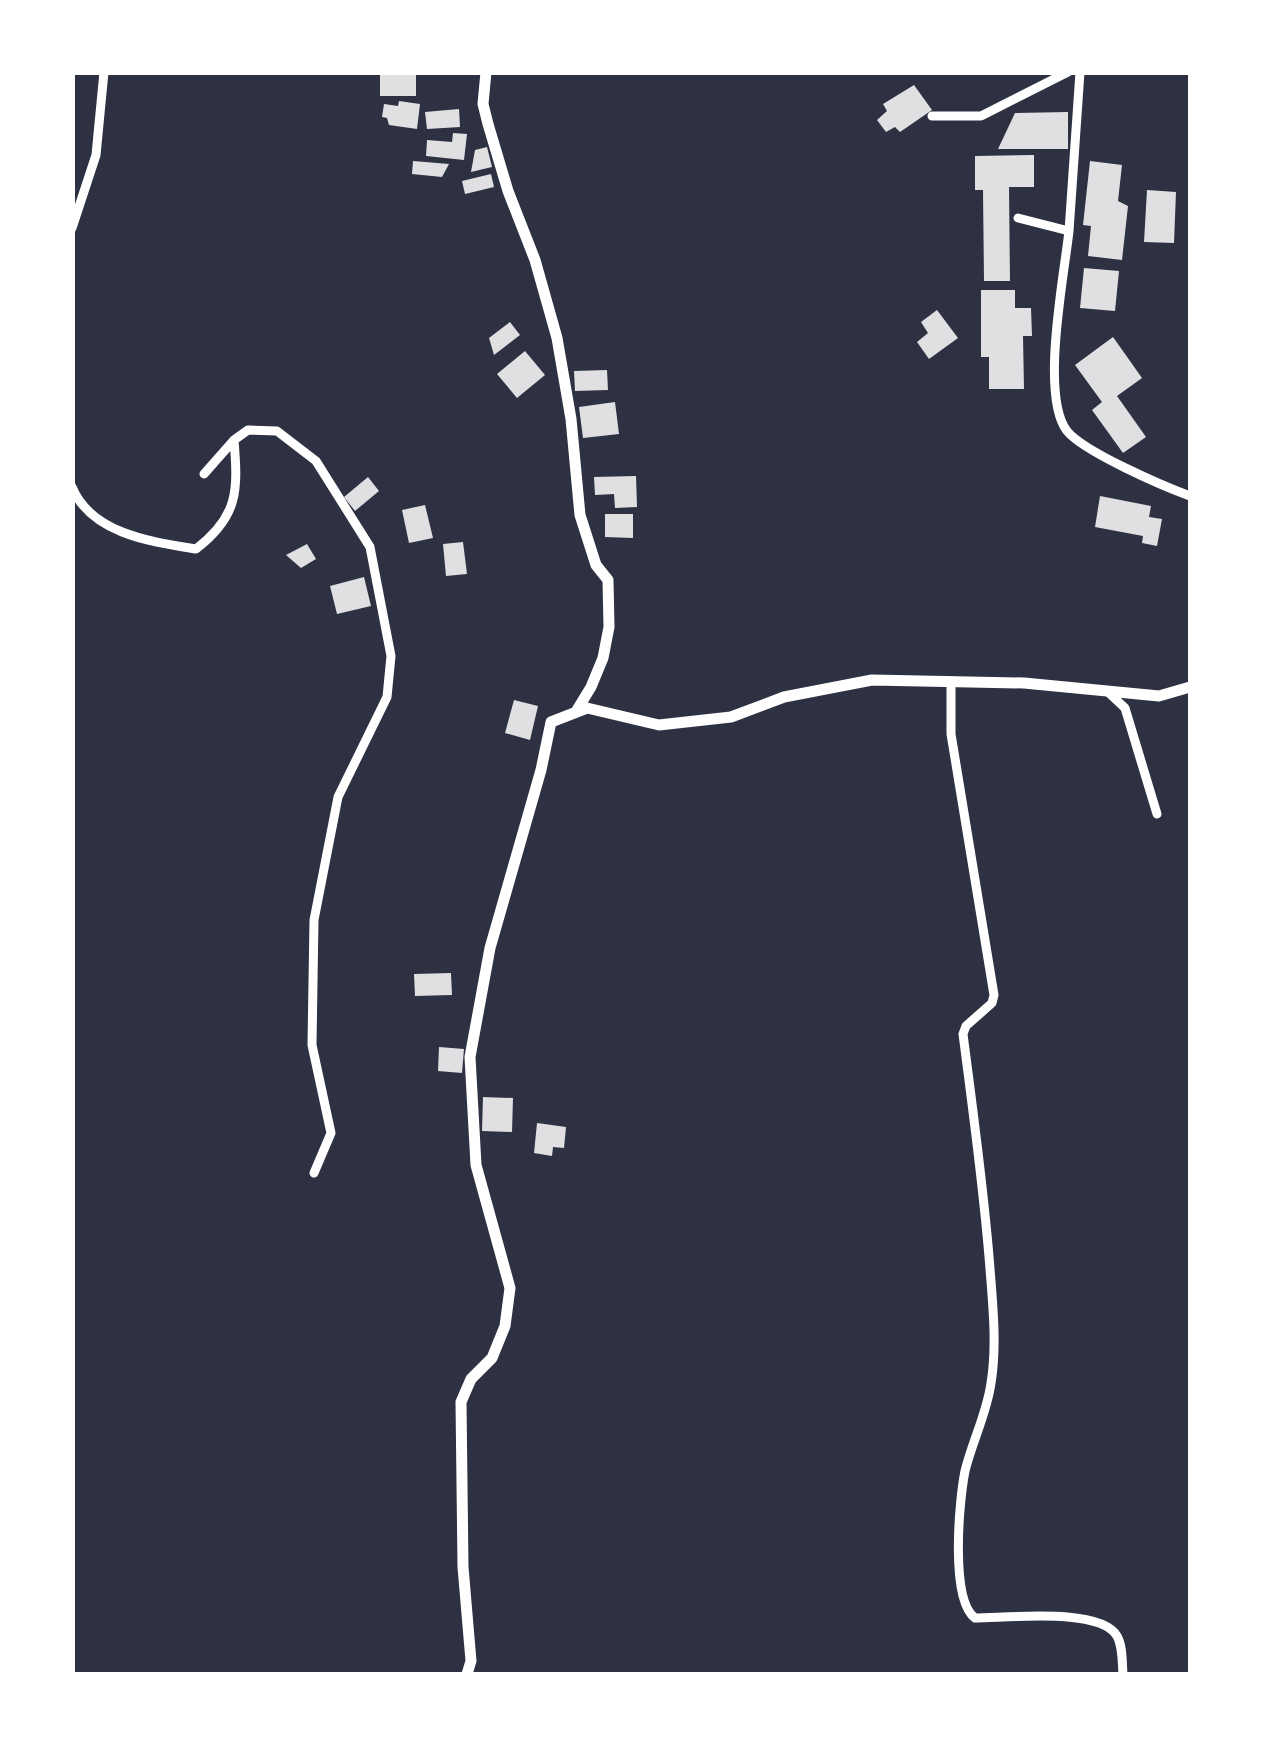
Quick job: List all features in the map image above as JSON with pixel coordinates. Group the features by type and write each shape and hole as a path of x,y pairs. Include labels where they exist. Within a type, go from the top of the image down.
{"street":[{"path":"72,228 96,155 104,72"},
{"path":"486,72 483,104 488,124 557,338 571,419 580,515 596,565 608,580 609,628 604,658 592,687 576,710"},
{"path":"932,116 981,116 1068,72"},
{"path":"1080,72 1069,232 1054,367 1055,408 1068,433 1144,478 1190,496"},
{"path":"1018,218 1069,232"},
{"path":"204,474 248,430 277,431 316,461 370,547 390,656 387,697 338,797 314,920 312,1045 331,1133 314,1173"},
{"path":"72,487 100,521 141,540 196,549 217,533 230,511 238,486 234,440"},
{"path":"467,1674 470,1662 463,1567 461,1402 471,1380 492,1358 504,1326 510,1288 476,1165 470,1056 490,948 542,770 551,722 587,708 658,725 731,718 784,697 872,680 1024,683 1159,696 1190,687"},
{"path":"951,681 951,734 994,994 992,1003 966,1026 963,1034 985,1199 992,1384 966,1472 959,1518 960,1594 965,1611 974,1618 1088,1618 1109,1628 1119,1639 1123,1674"},
{"path":"1109,692 1125,708 1158,814"}],"building":[{"path":"380,74 416,74 416,96 380,96"},
{"path":"914,85 932,110 900,132 895,127 886,132 877,120 887,111 883,104"},
{"path":"399,101 420,104 417,129 389,125 387,118 382,117 384,104 398,106"},
{"path":"459,109 460,127 427,129 425,112"},
{"path":"1068,112 1068,149 998,149 1015,113"},
{"path":"453,133 467,134 464,160 426,156 427,140 452,142"},
{"path":"487,147 492,167 471,172 475,150"},
{"path":"1034,155 1034,187 1009,187 1010,281 984,281 983,190 975,190 975,156"},
{"path":"413,161 449,164 442,177 412,174"},
{"path":"1090,161 1122,165 1118,201 1128,206 1122,260 1088,256 1091,226 1083,225"},
{"path":"491,174 494,187 465,194 462,181"},
{"path":"1147,190 1176,192 1174,243 1144,242"},
{"path":"1084,268 1119,271 1115,311 1080,308"},
{"path":"981,290 1015,290 1015,308 1031,308 1032,336 1023,336 1024,389 989,389 989,357 981,357"},
{"path":"937,310 958,338 929,359 917,342 928,333 921,322"},
{"path":"510,322 520,335 494,355 489,338"},
{"path":"1113,337 1142,378 1117,396 1146,437 1123,453 1092,410 1102,402 1075,365"},
{"path":"525,351 545,375 517,398 497,374"},
{"path":"607,370 608,390 575,391 574,371"},
{"path":"615,402 619,434 583,438 579,407"},
{"path":"636,476 637,507 615,508 614,494 595,495 594,477"},
{"path":"368,477 379,491 355,511 344,497"},
{"path":"1100,496 1151,506 1149,517 1162,519 1157,546 1142,543 1143,536 1095,527"},
{"path":"425,505 433,538 409,543 402,510"},
{"path":"605,514 633,514 633,538 605,537"},
{"path":"463,542 467,574 446,576 443,544"},
{"path":"307,544 316,559 301,568 286,555"},
{"path":"364,577 371,606 337,614 330,586"},
{"path":"514,700 538,706 530,740 505,733"},
{"path":"451,973 452,995 415,996 414,974"},
{"path":"439,1047 464,1049 462,1073 438,1071"},
{"path":"483,1097 513,1098 512,1132 482,1131"},
{"path":"537,1123 566,1127 564,1148 553,1147 552,1156 534,1153"}]}
